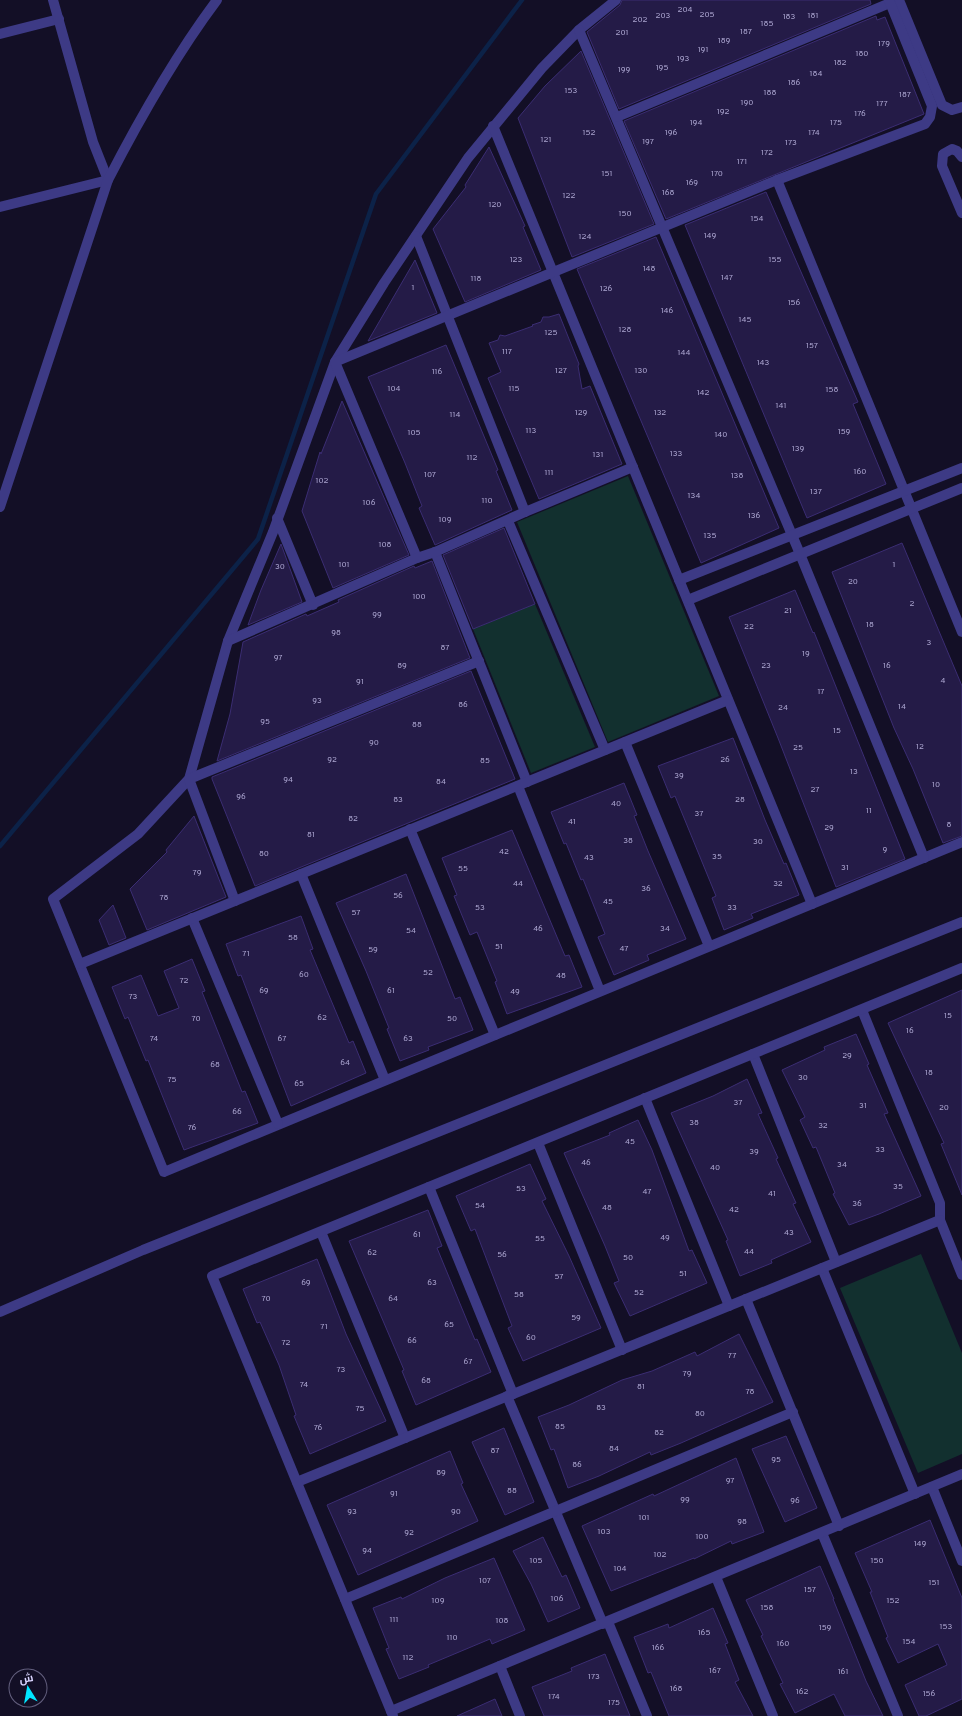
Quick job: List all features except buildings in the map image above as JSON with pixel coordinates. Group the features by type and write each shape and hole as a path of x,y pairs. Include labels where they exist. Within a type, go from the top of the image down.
{"street":[{"path":"53,0 92,142 108,180"},
{"path":"0,507 108,180 132,133 190,36 217,0"},
{"path":"235,901 189,779 228,641 277,518 335,362 468,158 542,68 579,30 616,0"},
{"path":"617,117 893,1"},
{"path":"893,1 942,105 952,110 962,107"},
{"path":"335,362 777,180 925,124 930,117 932,106 893,1"},
{"path":"0,34 58,19"},
{"path":"579,30 617,117 800,554 924,858"},
{"path":"493,126 812,904"},
{"path":"962,157 952,149 943,154 942,159 942,166 962,213"},
{"path":"0,207 108,180"},
{"path":"777,180 962,632"},
{"path":"416,236 525,512"},
{"path":"335,362 417,558"},
{"path":"228,641 313,605 417,558 435,552 508,521 525,512 633,467"},
{"path":"679,580 962,468"},
{"path":"688,600 962,488"},
{"path":"277,518 313,605"},
{"path":"508,521 605,750"},
{"path":"435,552 479,661 522,784 600,991"},
{"path":"479,661 189,779 138,834 54,899 164,1172 962,842"},
{"path":"80,964 728,700"},
{"path":"625,742 709,946"},
{"path":"410,829 495,1034"},
{"path":"302,874 385,1080"},
{"path":"192,918 278,1124"},
{"path":"0,1312 158,1244 962,922"},
{"path":"962,968 212,1276 392,1714 500,1666 962,1474"},
{"path":"862,1010 940,1203 940,1220 962,1275"},
{"path":"753,1054 836,1262"},
{"path":"645,1098 729,1306"},
{"path":"538,1143 622,1350"},
{"path":"429,1187 556,1511 647,1716"},
{"path":"297,1482 940,1220"},
{"path":"322,1232 405,1438"},
{"path":"822,1268 915,1494"},
{"path":"746,1299 839,1526"},
{"path":"345,1598 793,1412"},
{"path":"932,1487 962,1561"},
{"path":"822,1533 898,1716"},
{"path":"716,1577 773,1716"},
{"path":"500,1666 520,1716"}],"green space":[{"path":"628,476 719,696 608,742 517,522"},
{"path":"535,604 595,747 531,773 473,629"},
{"path":"921,1254 962,1353 962,1454 918,1473 840,1288"}],"waterway":[{"path":"0,846 258,539 376,194 522,0"}]}
